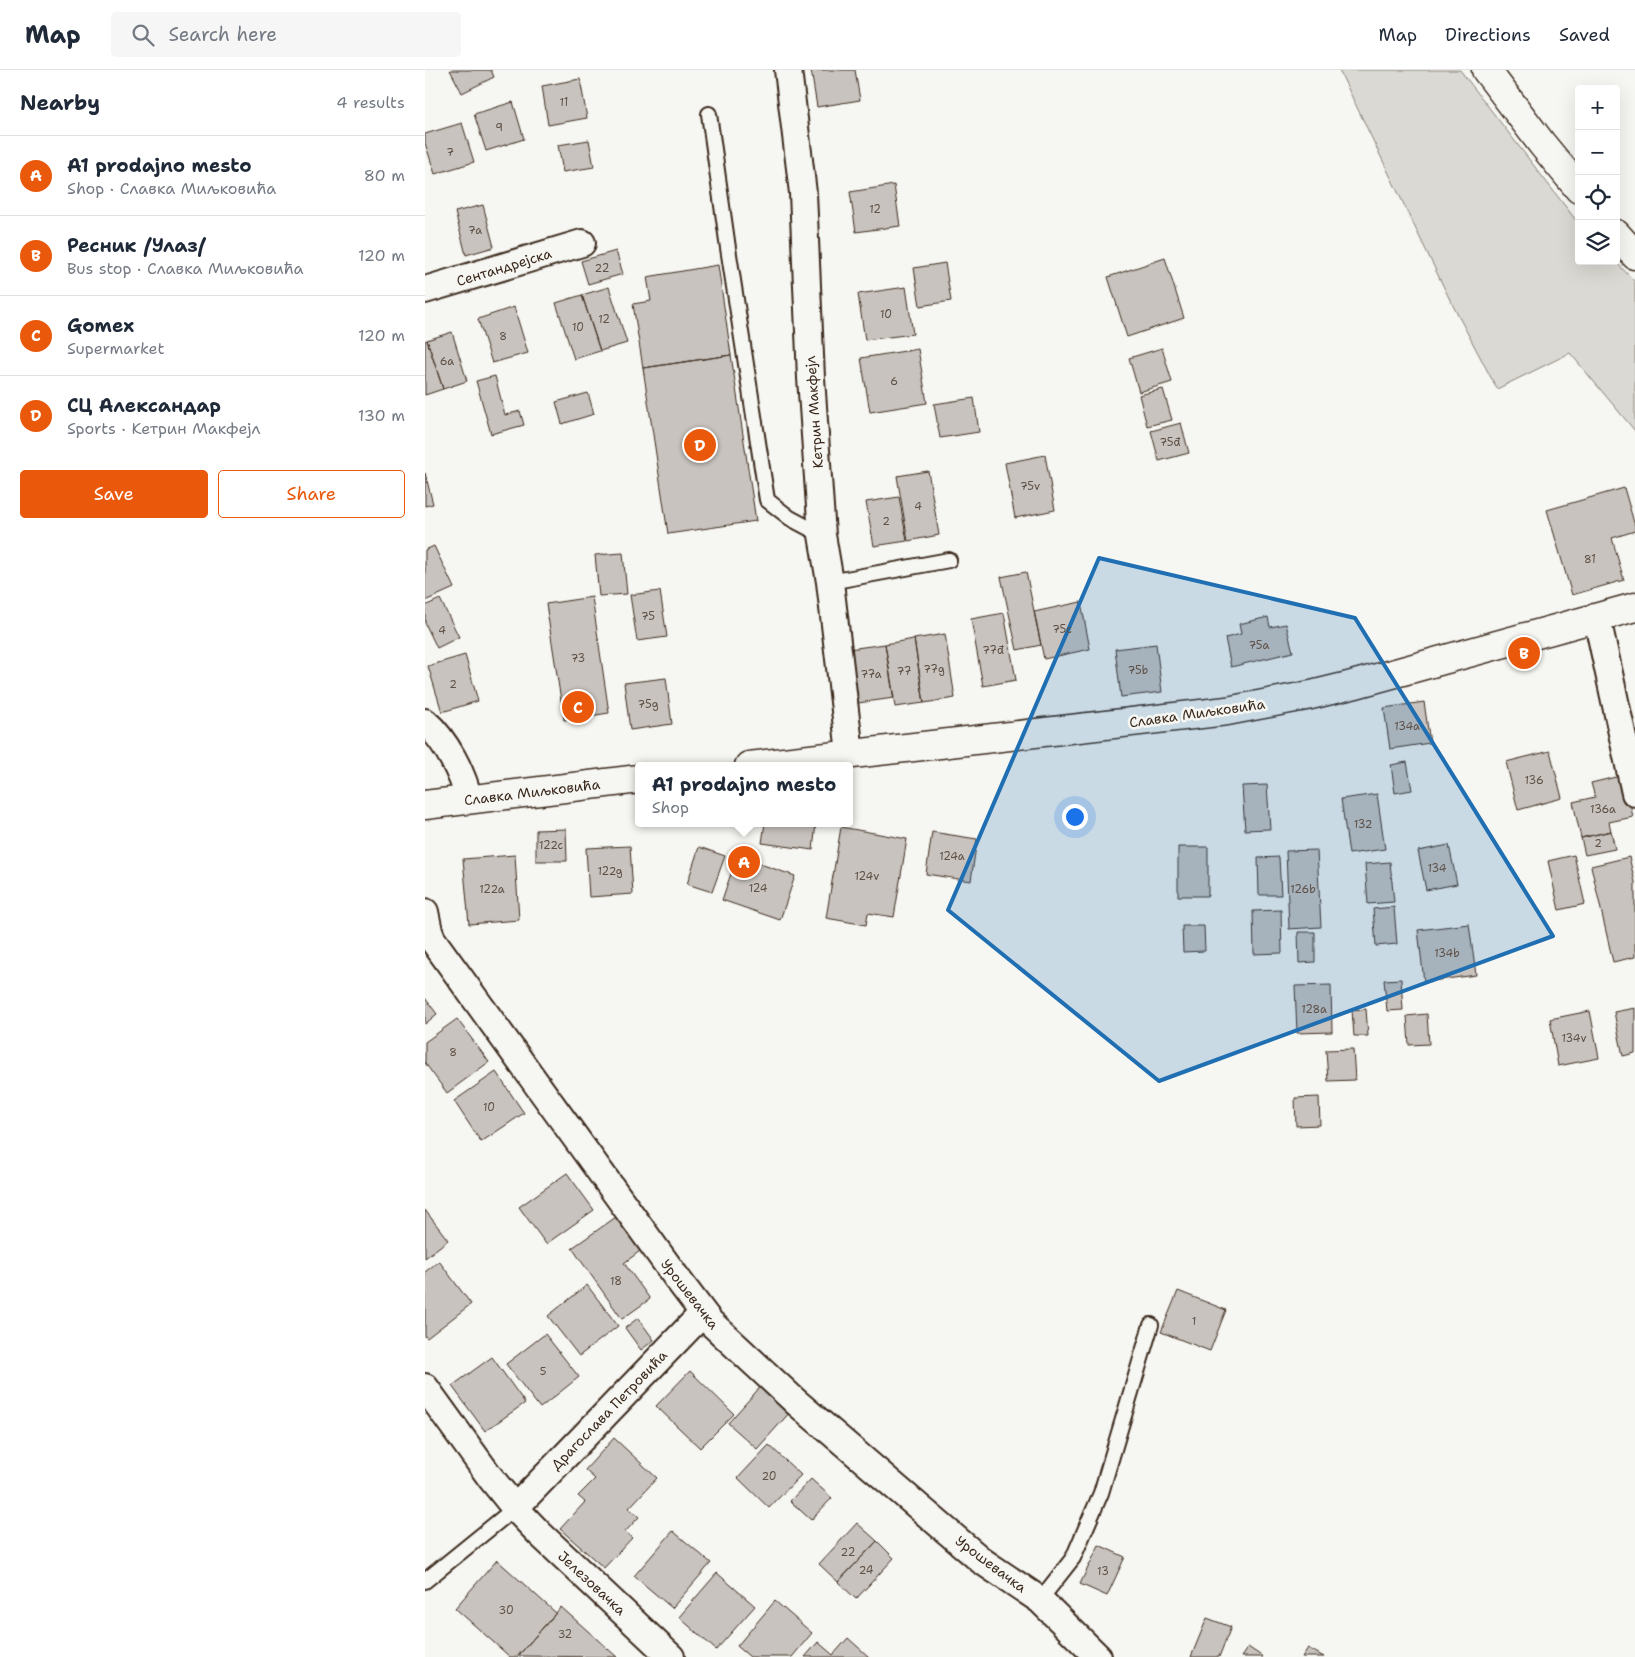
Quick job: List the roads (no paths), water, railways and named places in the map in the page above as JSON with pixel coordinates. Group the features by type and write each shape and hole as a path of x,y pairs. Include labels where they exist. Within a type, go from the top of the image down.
{"street":[{"name":"Кетрин Макфејл","path":"788,70 803,193 811,378 823,535 850,754"},
{"path":"1486,70 1575,184"},
{"path":"1620,238 1635,255"},
{"name":"Сентандрејска","path":"425,290 582,243"},
{"name":"Славка Миљковића","path":"783,762 1245,708 1352,685 1635,607"},
{"path":"1597,618 1635,793"},
{"path":"425,722 441,739 462,774 469,800"},
{"name":"Славка Миљковића","path":"425,805 635,779"},
{"name":"Урошевачка","path":"425,912 432,939 673,1273 719,1331 796,1402 982,1561 1040,1600 1098,1657"},
{"name":"Драгослава Петровића","path":"515,1508 703,1313"},
{"name":"Јелезовачка","path":"425,1388 515,1508 540,1534 671,1657"}],"lane":[{"path":"709,114 767,500 790,518 823,535"},
{"path":"829,582 949,560"},
{"name":"Урошевачка","path":"1040,1600 1073,1558 1101,1493 1151,1325"},
{"path":"426,1579 515,1508"}],"place":[{"name":"СЦ Александар","path":"700,445"},
{"name":"Ресник /Улаз/","path":"1524,653"},
{"name":"Gomex","path":"578,707"},
{"name":"A1 prodajno mesto","path":"744,862"}]}
